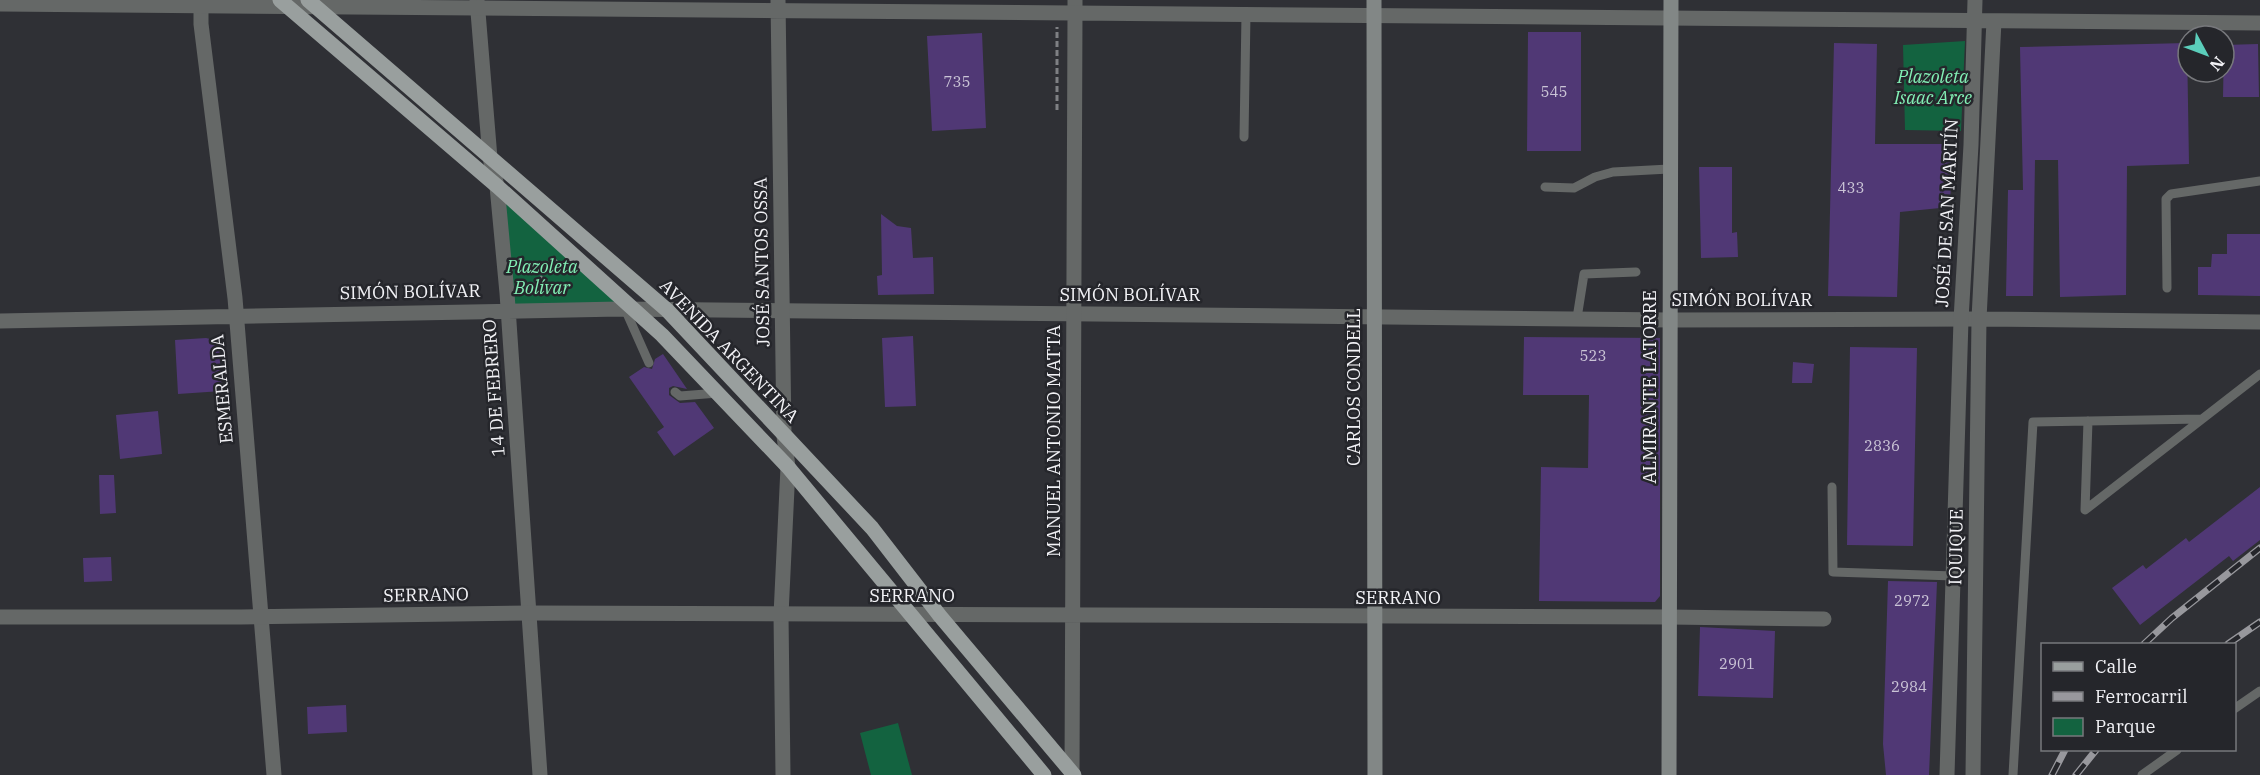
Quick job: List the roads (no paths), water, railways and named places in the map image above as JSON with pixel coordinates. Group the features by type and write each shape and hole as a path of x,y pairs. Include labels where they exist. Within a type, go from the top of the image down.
{"main road":[{"name":"ALMIRANTE LATORRE","path":"1669,775 1671,0"},
{"name":"AVENIDA ARGENTINA","path":"283,3 497,186 718,393 788,467 1044,775"},
{"name":"AVENIDA ARGENTINA","path":"312,3 668,310 872,528 940,616 1072,774"},
{"name":"CARLOS CONDELL","path":"1374,8 1375,775"}],"street":[{"name":"JOSÉ DE SAN MARTÍN","path":"1960,320 1971,145 1975,0"},
{"name":"ESMERALDA","path":"201,3 236,315 274,775"},
{"path":"0,4 955,6 1075,7 1246,14 1374,8 1671,18 2260,23"},
{"name":"14 DE FEBRERO","path":"478,4 490,158 497,186 508,309 540,775"},
{"name":"JOSÉ SANTOS OSSA","path":"778,5 784,436 788,467 781,615 783,775"},
{"name":"MANUEL ANTONIO MATTA","path":"1072,774 1075,7"},
{"name":"JOSÉ DE SAN MARTÍN","path":"1978,319 1994,21"},
{"name":"SIMÓN BOLÍVAR","path":"0,321 508,309 1374,315 1670,320 1978,319 2260,322"},
{"name":"IQUIQUE","path":"1973,775 1978,319"},
{"name":"IQUIQUE","path":"1947,775 1960,320"},
{"name":"SERRANO","path":"0,617 260,617 530,613 1824,619"}],"lane":[{"path":"1244,136 1246,14"},
{"path":"1545,187 1574,188 1594,177 1613,172 1669,169"},
{"path":"2167,288 2166,199 2171,194 2260,181"},
{"path":"1577,318 1584,274 1636,272"},
{"path":"630,310 649,363"},
{"path":"2088,422 2085,510 2260,374"},
{"path":"675,392 680,396 718,393"},
{"path":"2013,775 2033,422 2201,419"},
{"path":"1832,487 1833,572 1954,576"},
{"path":"2236,708 2260,691"},
{"path":"2142,775 2176,751"}],"railway":[{"path":"2145,643 2172,618 2260,548"},
{"path":"2229,643 2260,622"},
{"path":"2052,775 2064,751"},
{"path":"2076,775 2095,751"}],"park label":[{"name":"Plazoleta Isaac Arce","path":"1933,88"},
{"name":"Plazoleta Bolívar","path":"542,277"}]}
